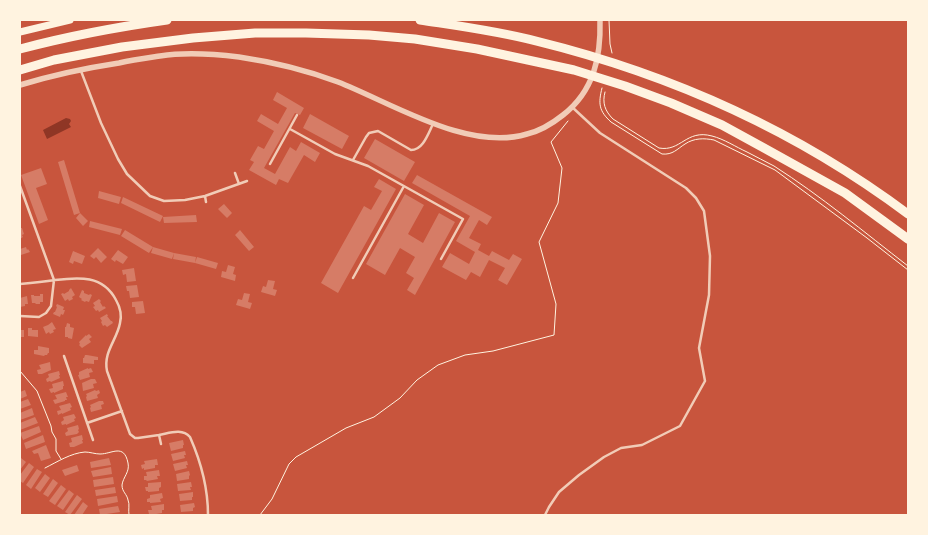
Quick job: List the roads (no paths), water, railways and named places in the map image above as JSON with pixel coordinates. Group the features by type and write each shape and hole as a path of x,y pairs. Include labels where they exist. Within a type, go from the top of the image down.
{"highway":[{"path":"20,49 92,32 167,20"},
{"path":"420,20 500,33 580,52 618,64 697,94 739,112 794,141 841,168 908,214"},
{"path":"20,70 54,60 122,47 193,38 255,33 368,35 416,39 477,49 574,70 671,103 722,126 845,193 908,239"}],"main road":[{"path":"20,32 70,20"}],"street":[{"path":"20,85 80,69 162,56 211,54 279,64 324,77 434,124 462,133 494,138 513,137 528,134 542,128 574,109 588,85 597,62 600,20"}],"lane":[{"path":"80,69 101,123 126,174 150,196 164,200 185,200 205,196 247,181"},
{"path":"544,515 559,492 604,457 621,448 642,445 680,426 704,381 699,348 710,295 710,256 704,211 701,204 686,188 600,133 574,109"},
{"path":"270,164 297,116"},
{"path":"352,160 369,132 378,132 411,150 416,150 420,147 434,124"},
{"path":"290,129 335,154 368,166 463,219 441,259"},
{"path":"235,173 239,184"},
{"path":"20,186 54,280 51,306 48,311 39,316 20,316"},
{"path":"353,278 404,186"},
{"path":"205,196 206,202"},
{"path":"21,283 80,278 100,283 110,292 118,304 121,317 120,325 108,351 107,371 129,430 132,436 138,438 181,432 187,433 203,471 208,515"},
{"path":"64,356 93,440"},
{"path":"87,423 122,411"},
{"path":"159,435 161,444"}]}
